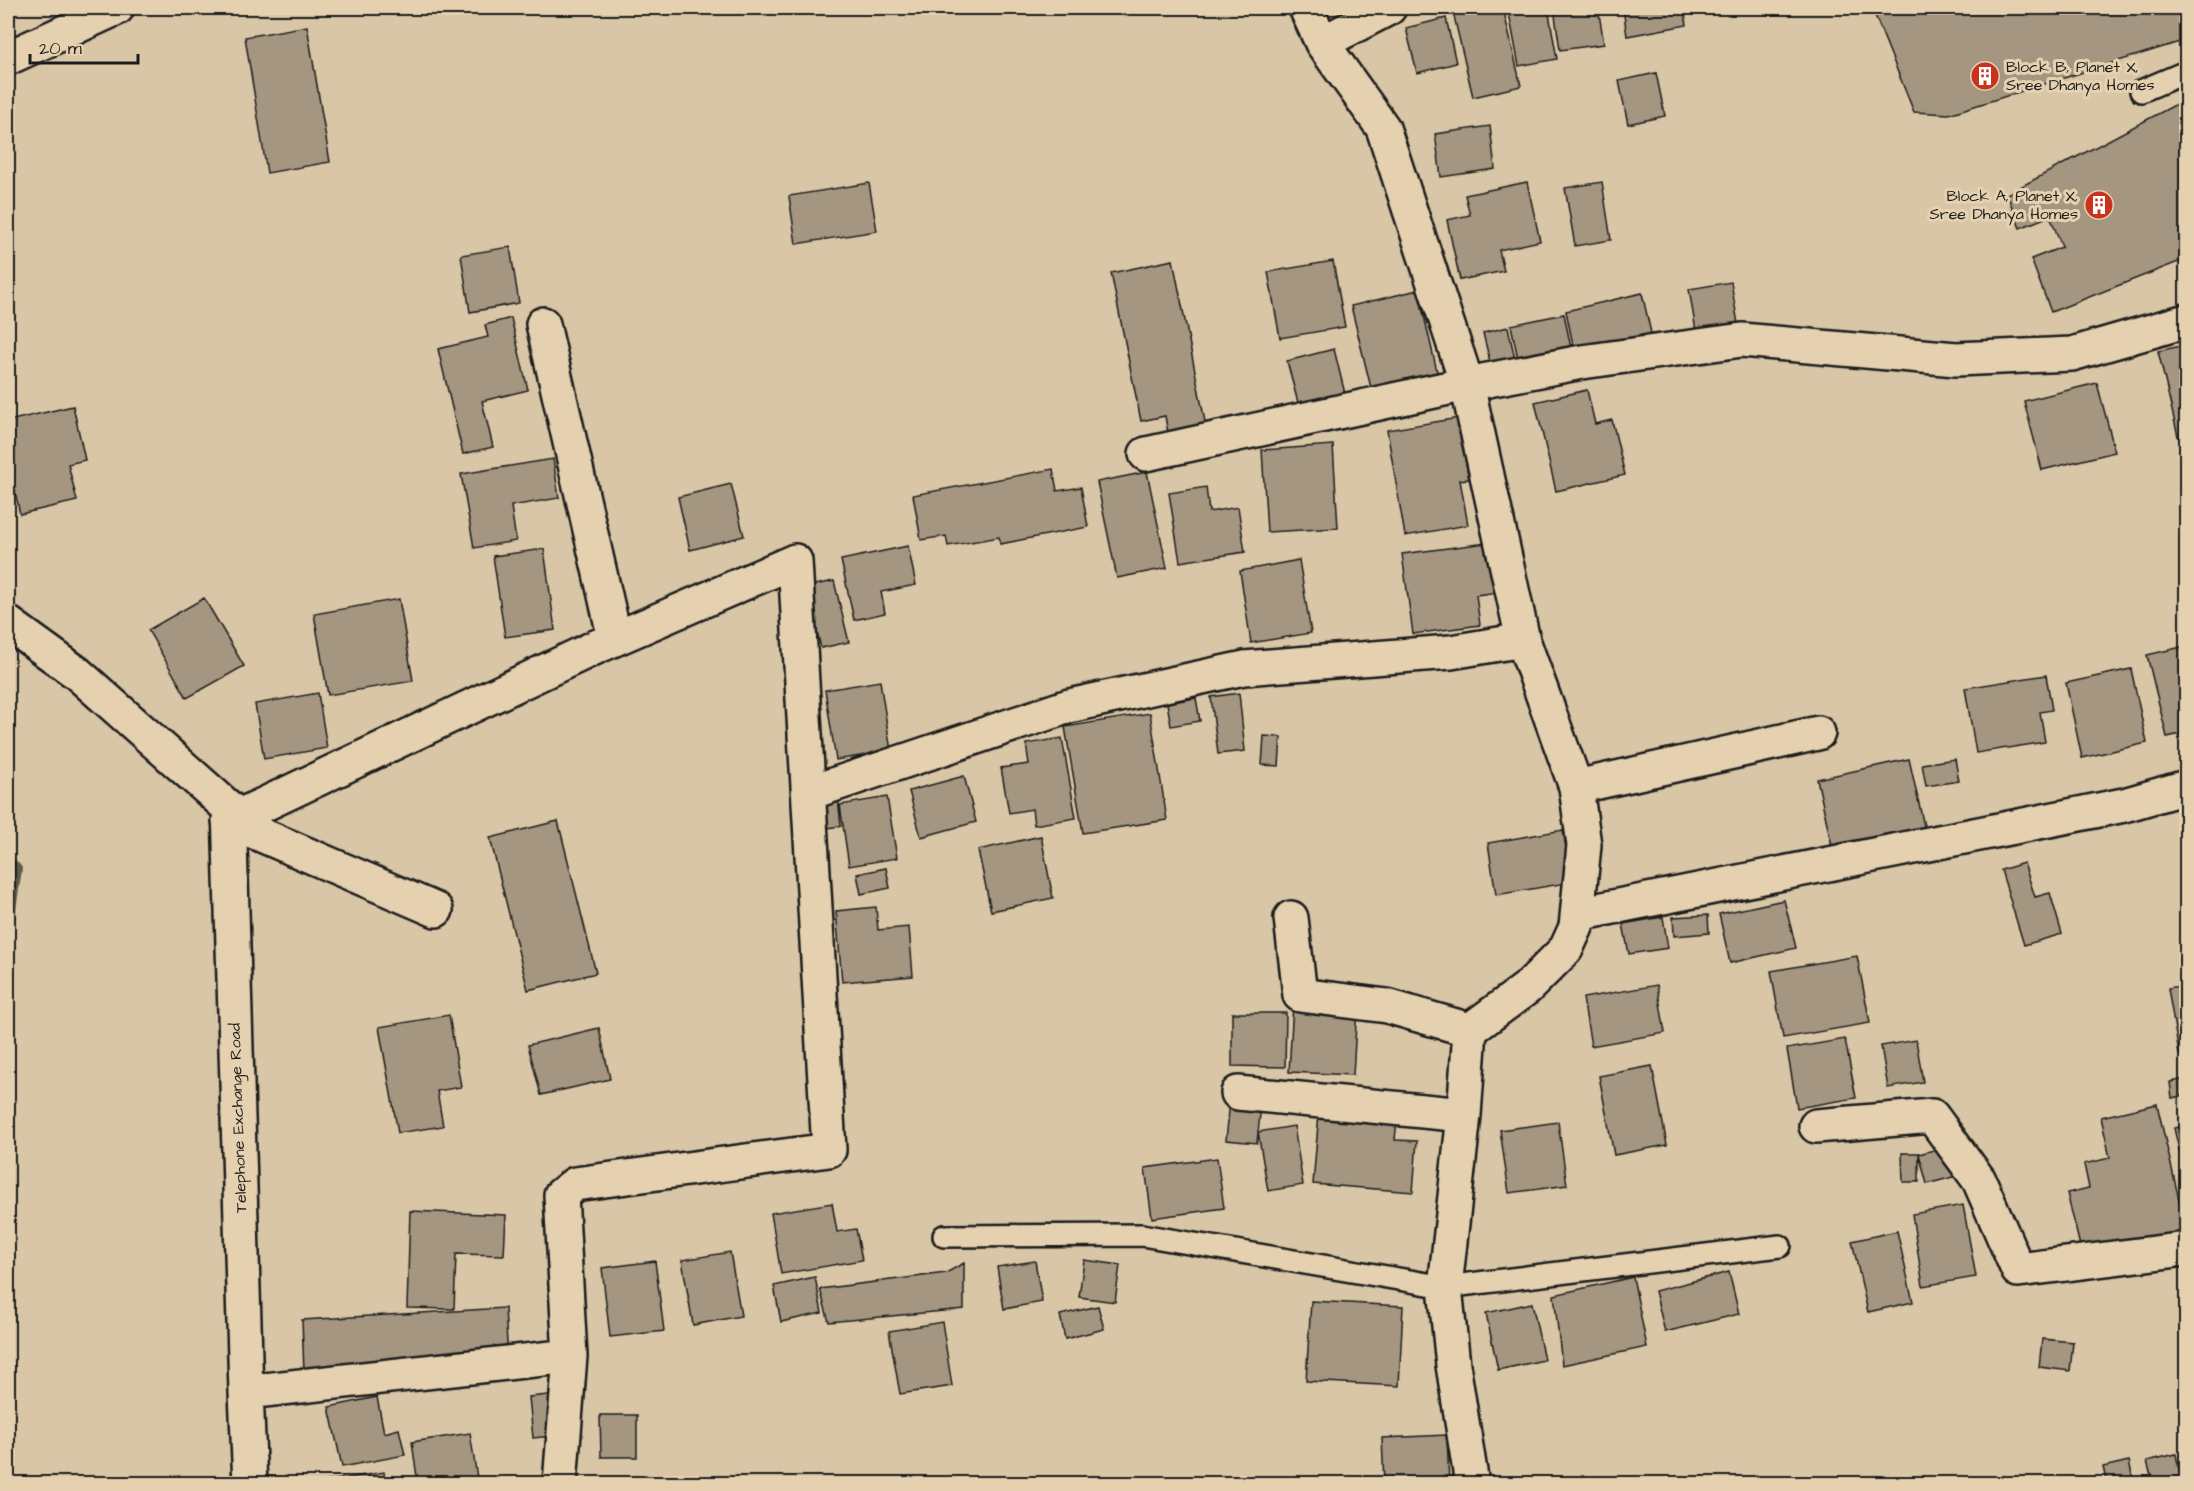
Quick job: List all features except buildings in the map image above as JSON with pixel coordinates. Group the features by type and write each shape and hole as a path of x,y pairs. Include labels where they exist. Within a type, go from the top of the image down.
{"street":[{"path":"8,58 117,8"},
{"path":"1306,8 1322,43 1383,128 1467,384 1523,640 1576,787 1584,845 1576,927 1566,950 1527,988 1470,1030 1464,1115 1445,1287 1453,1365 1473,1484"},
{"path":"1322,43 1389,8"},
{"path":"1146,454 1467,384 1582,362 1742,340 1956,359 2072,354 2187,321"},
{"path":"543,324 615,639"},
{"path":"230,821 615,639 795,561 829,1150 575,1184 561,1196 570,1356 560,1484"},
{"name":"Telephone Exchange Road","path":"8,622 78,674 229,808 250,1484"},
{"path":"809,793 1069,706 1244,668 1451,652 1523,640"},
{"path":"1576,787 1818,733"},
{"path":"1578,914 2124,805 2187,787"},
{"path":"230,821 436,910"},
{"path":"1291,918 1300,994 1387,1006 1470,1030"},
{"path":"1238,1093 1464,1115"},
{"path":"1816,1126 1932,1116 1979,1180 2018,1270 2187,1249"},
{"path":"246,1392 570,1356"}],"lane":[{"path":"2141,91 2187,72"},
{"path":"944,1236 1142,1235 1445,1287 1779,1246"}],"waterway":[{"path":"8,860 17,869 8,929"}],"place":[{"name":"Block B, Planet X, Sree Dhanya Homes","path":"1985,76"},
{"name":"Block A, Planet X, Sree Dhanya Homes","path":"2099,205"}]}
